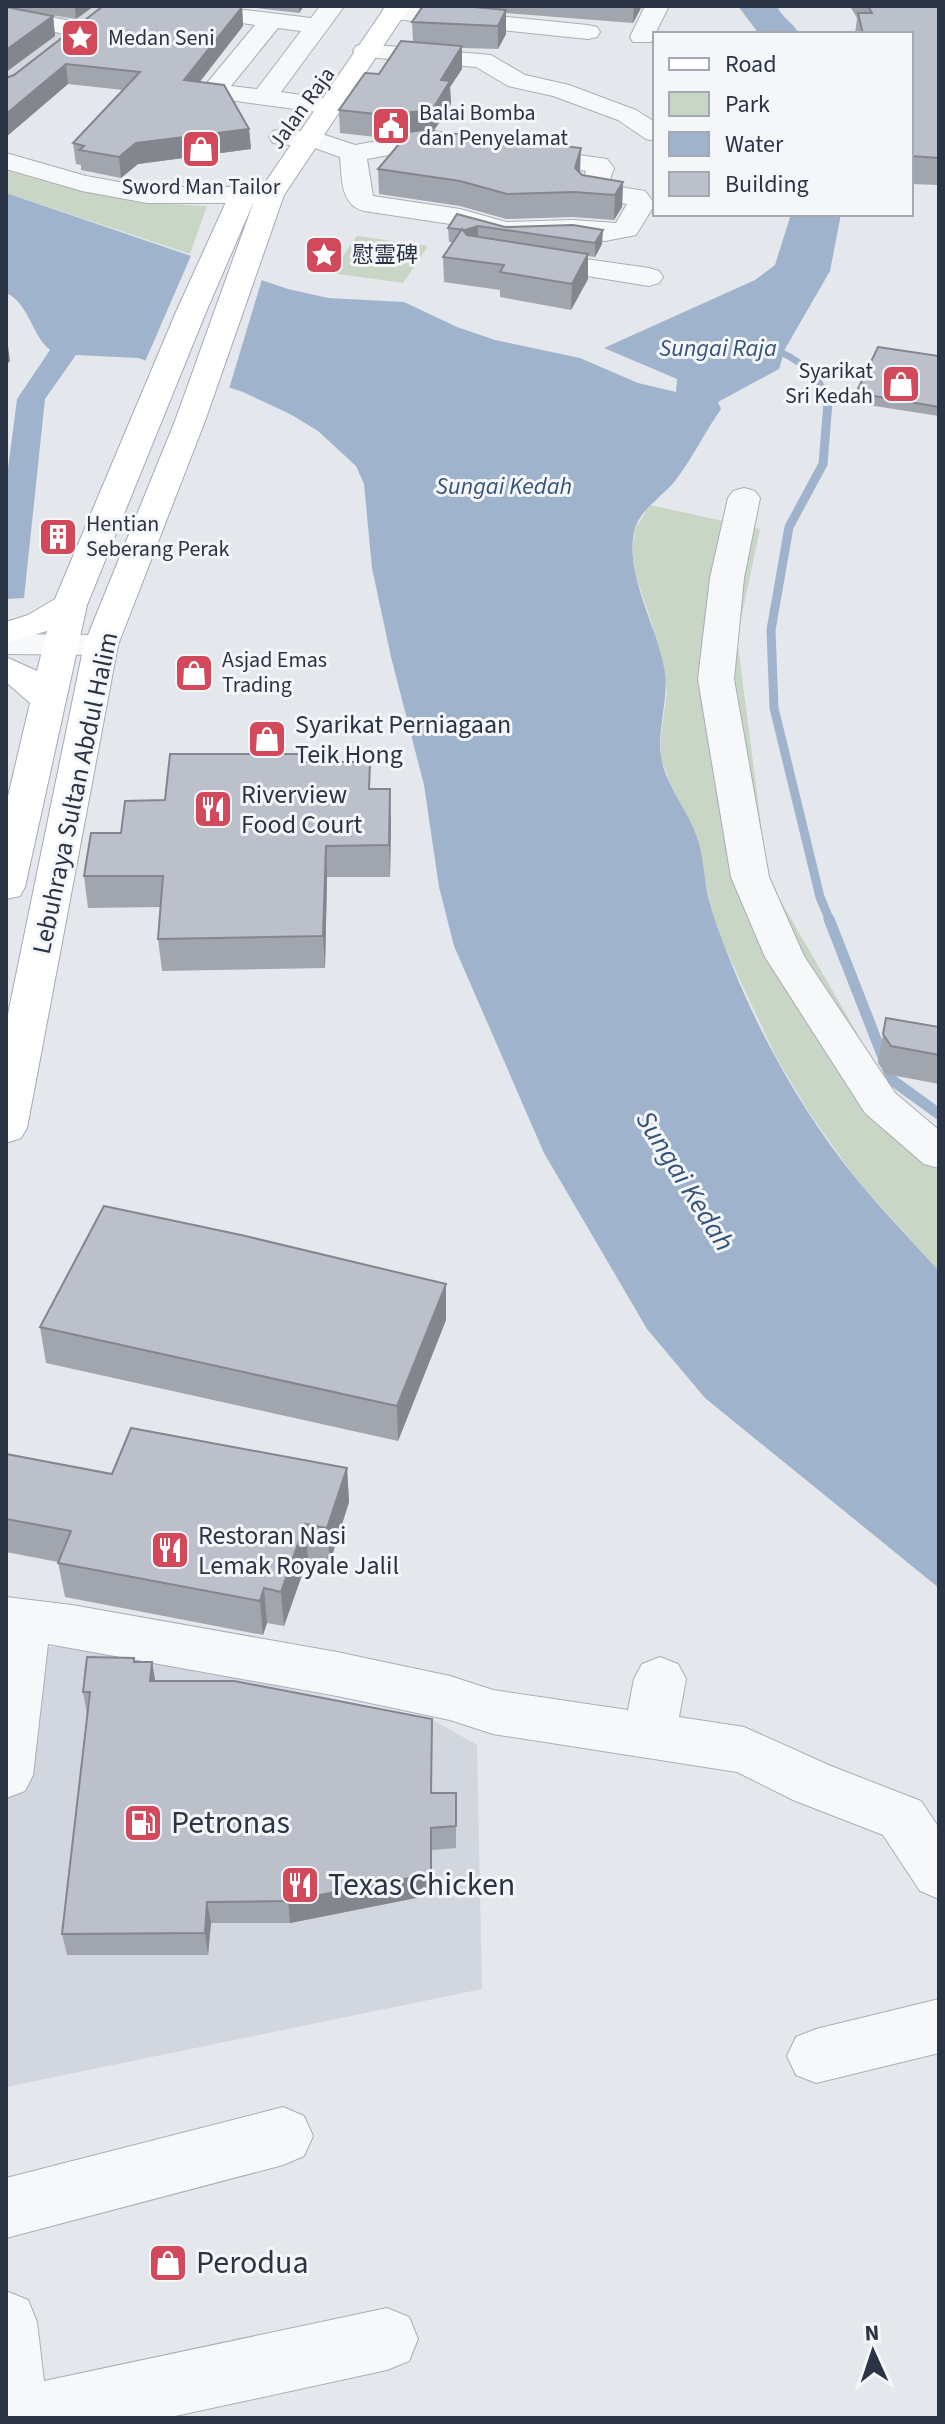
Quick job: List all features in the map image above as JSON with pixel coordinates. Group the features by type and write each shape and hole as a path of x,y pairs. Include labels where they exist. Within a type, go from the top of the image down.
{"main road":[{"name":"Jalan Raja","path":"319,104 365,51 389,8"},
{"name":"Jalan Raja","path":"253,204 295,138 389,8"},
{"name":"Lebuhraya Sultan Abdul Halim","path":"6,887 46,699 70,605 148,419 253,204"},
{"name":"Lebuhraya Sultan Abdul Halim","path":"6,1128 99,653 190,421 253,204"},
{"path":"6,633 40,622 70,605"},
{"path":"6,667 26,679 46,699"}],"street":[{"path":"642,37 657,6"},
{"path":"389,8 588,32"},
{"path":"57,49 103,14"},
{"path":"227,15 272,20 325,17"},
{"path":"6,16 82,30"},
{"path":"263,99 325,17"},
{"path":"272,20 215,89 223,95 319,104"},
{"path":"365,51 482,60 517,81 560,90 627,115 653,132"},
{"path":"295,138 340,146 353,153 411,143 598,165 601,168 592,191 635,197 642,203 626,229 613,233 573,228 505,230 460,217 400,222 360,200 353,153"},
{"path":"6,161 82,183 147,195 253,204"},
{"path":"480,251 649,277"},
{"path":"744,498 727,578 716,679 750,877 785,957 880,1103 939,1153"},
{"path":"6,644 99,653"},
{"path":"6,659 58,651"},
{"path":"6,1775 16,1619 337,1674 450,1698 493,1712 744,1750 812,1783 902,1818 939,1874"},
{"path":"649,1735 660,1679"},
{"path":"816,2056 939,2026"},
{"path":"6,2208 283,2136"},
{"path":"6,2322 15,2406 32,2415 387,2339"}],"shaded area":[{"path":"6,6 107,6 6,82"},
{"path":"87,1644 435,1721 477,1745 482,1989 6,2087 6,1651"}],"green space":[{"path":"6,170 105,195 207,206 190,254 6,193"},
{"path":"357,236 428,246 403,283 331,273"},
{"path":"650,505 760,529 737,638 768,879 894,1097 939,1134 939,1271 857,1180 810,1114 776,1057 726,950 710,906 698,839 670,784 661,758 667,691 652,624 635,574 632,548 635,529"}],"water":[{"path":"738,6 777,6 798,32 758,32"},
{"name":"Sungai Kedah","path":"6,193 288,289 328,298 404,302 457,327 495,340 580,358 638,383 676,392 677,379 604,348 755,280 775,265 790,216 841,216 830,271 785,349 779,369 718,402 721,409 681,473 641,517 634,532 632,548 637,582 664,667 666,689 661,757 698,840 709,902 739,983 792,1087 835,1151 939,1271 939,1588 705,1398 647,1329 544,1153 454,946 439,887 424,785 372,568 364,484 356,466 318,431 243,392 138,358 76,355 45,399 24,598 6,599 6,484 17,399 50,350 38,336 20,304 6,293"}],"pier":[{"path":"193,251 263,276 228,392 144,364"}],"building":[{"path":"103,6 242,7 184,80 224,85 249,129 136,143 119,157 79,150 84,146 73,143 140,72 66,64 6,114 6,78"},
{"path":"423,6 506,10 498,26 412,22"},
{"path":"868,6 939,6 939,158 913,156 913,32 863,32 858,13 872,13"},
{"path":"6,7 53,16 6,50"},
{"path":"401,41 462,46 441,80 450,81 432,110 384,115 339,110 365,73 379,74"},
{"path":"422,130 581,148 575,168 582,175 623,182 615,195 574,192 507,194 460,181 378,169 409,132"},
{"path":"457,214 505,227 573,225 603,230 595,243 478,226 465,230 448,228"},
{"path":"462,229 467,235 588,254 572,284 500,272 504,265 443,257"},
{"name":"Syarikat Sri Kedah","path":"878,347 939,356 939,407 856,393"},
{"path":"170,754 302,754 302,762 370,762 369,789 390,789 389,845 326,846 323,936 158,939 163,876 84,876 91,833 121,833 125,801 165,800"},
{"path":"886,1018 939,1027 939,1055 891,1046 883,1034"},
{"path":"104,1206 446,1284 397,1406 40,1327"},
{"name":"Restoran Nasi Lemak Royale Jalil","path":"131,1428 347,1468 327,1528 305,1524 281,1592 264,1588 260,1601 58,1563 71,1531 6,1519 6,1454 112,1474"},
{"path":"87,1657 134,1658 134,1662 152,1662 150,1681 234,1681 432,1719 431,1793 456,1793 456,1826 431,1828 431,1874 288,1901 207,1902 205,1933 62,1934 90,1692 83,1692"}],"waterway":[{"name":"Sungai Raja","path":"771,349 790,357 808,370 821,386 828,404"},
{"path":"828,404 823,464 789,527 771,630 774,708 820,897 830,921"},
{"path":"829,919 892,1080 939,1114"}],"place":[{"name":"Medan Seni","path":"80,38"},
{"name":"Balai Bomba dan Penyelamat","path":"391,126"},
{"name":"Sword Man Tailor","path":"201,149"},
{"name":"慰霊碑","path":"324,255"},
{"name":"Syarikat Sri Kedah","path":"901,384"},
{"name":"Hentian Seberang Perak","path":"58,537"},
{"name":"Asjad Emas Trading","path":"194,673"},
{"name":"Syarikat Perniagaan Teik Hong","path":"267,739"},
{"name":"Riverview Food Court","path":"213,809"},
{"name":"Restoran Nasi Lemak Royale Jalil","path":"170,1550"},
{"name":"Petronas","path":"143,1823"},
{"name":"Texas Chicken","path":"300,1885"},
{"name":"Perodua","path":"168,2263"}]}
